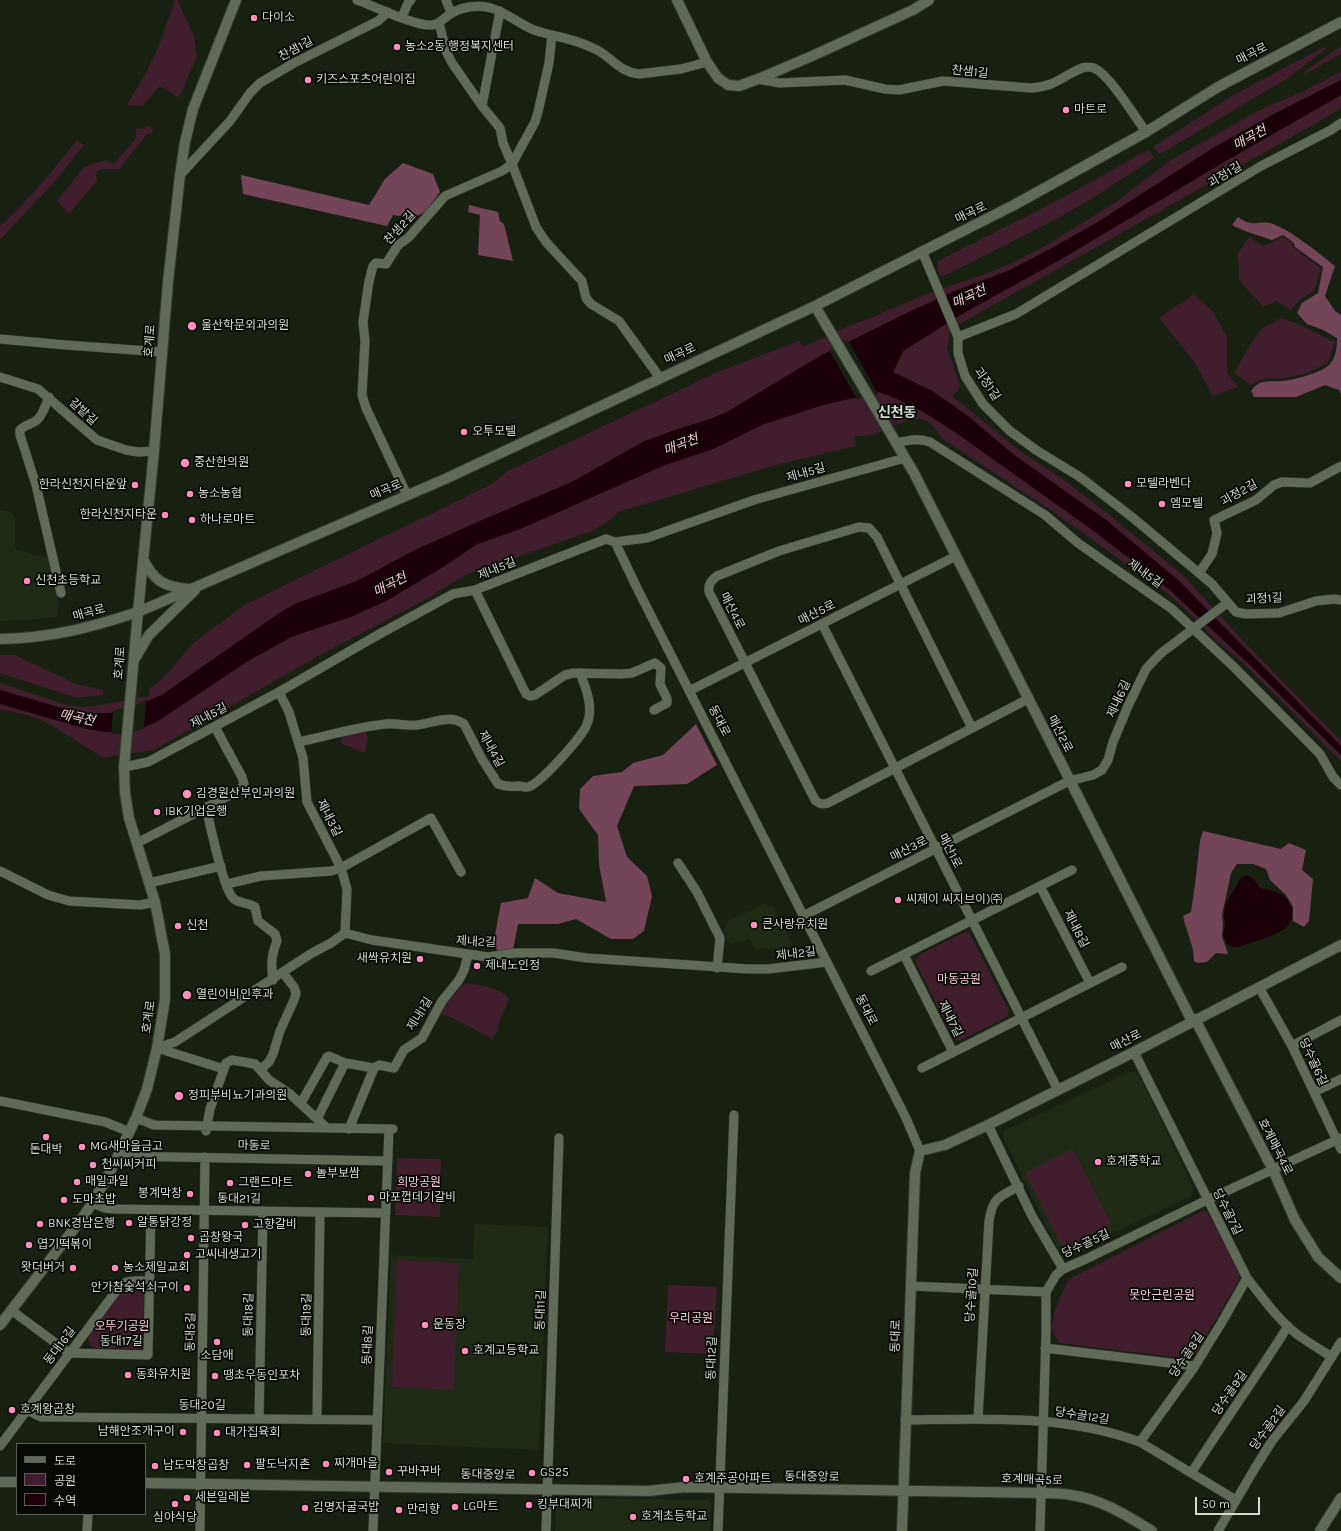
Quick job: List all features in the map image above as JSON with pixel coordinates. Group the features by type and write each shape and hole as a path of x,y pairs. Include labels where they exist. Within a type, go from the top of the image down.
{"street":[{"name":"호계로","path":"0,1325 92,1203 119,1156 147,1089 162,1022 166,981 165,954 155,902 129,818 125,793 124,767 162,352 180,175 185,142 193,109 236,0"},
{"path":"357,0 419,24 431,26 440,23 452,13 482,6 500,11 535,31 576,41 594,48 612,59 626,72 633,74 681,69 707,62"},
{"path":"402,17 408,3 411,0"},
{"path":"446,0 452,13"},
{"path":"677,0 707,62 718,78 728,85 739,86 913,10 929,0"},
{"path":"482,106 500,11"},
{"name":"찬샘1길","path":"180,175 230,121 250,93 260,83 294,63 378,21 388,12"},
{"name":"매곡로","path":"0,639 41,637 63,634 138,612 407,495 555,428 815,306 1014,205 1146,132 1218,87 1341,22"},
{"path":"440,23 446,51 452,63 482,106 500,128 503,143 536,227 546,242 582,281 586,298 599,310 619,321 660,378"},
{"path":"512,164 535,122 550,63 552,35"},
{"name":"찬샘1길","path":"758,79 780,83 845,80 886,89 899,90 943,81 1042,88 1054,84 1083,67 1093,68 1111,83 1146,132"},
{"name":"괴정1길","path":"1341,123 1331,130 1261,166 1016,314 958,337 958,353 965,376 983,404 1010,431 1036,450 1080,477 1199,573 1212,584 1224,606 1236,612 1246,614 1279,612 1316,601 1334,599 1341,600"},
{"name":"찬샘2길","path":"407,495 366,408 362,395 365,341 363,322 373,266 376,263 386,264 398,245 413,232 445,196 502,171 512,164"},
{"path":"922,251 939,288 958,337"},
{"name":"매산2로","path":"815,306 905,458 1069,781 1193,1020"},
{"path":"0,339 162,352"},
{"name":"갈밭길","path":"0,377 32,386 49,398 97,440 126,450 154,452"},
{"path":"49,398 37,420 20,430 20,435 36,485 61,593"},
{"name":"제내5길","path":"894,439 920,439 930,442 971,466 1045,515 1078,542 1196,627 1249,683 1320,754 1333,777 1341,784"},
{"name":"제내5길","path":"124,767 148,762 215,727 453,594 476,590 606,539 615,542 647,538 754,500 905,458"},
{"name":"괴정2길","path":"1199,573 1212,554 1217,533 1214,520 1256,500 1274,485 1282,482 1310,483 1341,466"},
{"name":"매산4로","path":"972,728 873,531 864,527 786,549 717,576 708,586 709,592 818,804 828,803 1028,699"},
{"name":"동대로","path":"615,542 906,1118 920,1151 915,1173 902,1531"},
{"name":"매산5로","path":"689,691 956,556"},
{"path":"143,559 150,572 162,583 174,588 195,587"},
{"path":"133,662 149,635 195,587"},
{"path":"476,590 526,694 530,696 535,695 565,675 580,673 632,673 655,663 661,668 662,672 660,684 667,699 667,703 654,710"},
{"name":"제내6길","path":"1069,781 1093,775 1102,770 1108,760 1113,742 1128,706 1146,669 1160,654 1224,606"},
{"name":"매산1로","path":"822,624 1058,1090"},
{"name":"제내4길","path":"298,742 387,723 416,725 448,719 460,721 464,724 482,759 498,784 511,788 528,787 561,758 581,735 588,724 590,712 588,698 580,673"},
{"name":"제내3길","path":"279,692 289,712 303,758 307,802 341,868 347,889 345,932"},
{"path":"137,843 240,790 244,784 242,777 215,727"},
{"name":"매산3로","path":"803,916 1069,781"},
{"path":"206,807 221,866 232,898 255,907 258,921 275,934 277,941 272,953 272,980"},
{"path":"227,884 261,876 331,871 341,868 431,818 461,872"},
{"path":"678,863 697,892 720,938 716,968"},
{"path":"149,882 221,866"},
{"path":"871,971 1072,870"},
{"path":"0,871 48,895 70,901 140,905 155,902"},
{"name":"제내8길","path":"1040,886 1090,983"},
{"path":"157,1048 175,1042 312,953 332,943 345,932"},
{"name":"제내2길","path":"345,932 372,940 488,957 515,953 553,953 587,958 716,968 768,969 826,962"},
{"name":"매산로","path":"920,1151 945,1145 988,1125 1134,1052 1193,1020 1341,945"},
{"name":"제내1길","path":"374,1068 379,1065 394,1068 404,1050 422,1038 442,1001 459,980 464,970 468,955"},
{"name":"제내7길","path":"904,955 953,1052"},
{"path":"1021,1017 1122,967"},
{"path":"261,1069 269,1062 273,1054 280,1031 296,993 294,987 283,973"},
{"name":"당수골6길","path":"1259,987 1292,1046 1339,1139 1341,1149"},
{"name":"제내7길","path":"922,1068 1021,1017"},
{"name":"호계매곡4로","path":"1193,1020 1273,1170 1295,1220 1318,1257 1341,1278"},
{"path":"1292,1046 1341,1020"},
{"path":"157,1048 224,1069"},
{"name":"당수골7길","path":"1134,1052 1247,1278 1288,1326 1299,1336 1332,1357"},
{"path":"136,1118 154,1125 206,1128 349,1129 374,1068 345,1063 329,1056 326,1057 301,1103"},
{"path":"206,1128 210,1109 226,1063 232,1060 255,1064 261,1069 269,1080 280,1086 301,1103 326,1128"},
{"path":"317,1119 345,1063"},
{"path":"1314,1092 1341,1079"},
{"path":"0,1101 105,1122 130,1132"},
{"name":"동대12길","path":"718,1531 734,1115"},
{"path":"988,1125 1032,1216 1062,1268"},
{"name":"동대8길","path":"349,1129 392,1129 388,1161 373,1531"},
{"name":"동대11길","path":"546,1531 559,1138"},
{"name":"당수골5길","path":"1040,1531 1046,1292 1056,1275 1062,1268 1086,1259 1207,1200 1339,1139"},
{"name":"마동로","path":"119,1156 388,1161"},
{"name":"동대5길","path":"200,1531 206,1157"},
{"name":"당수골10길","path":"978,1419 984,1288 991,1207 995,1200 1018,1186"},
{"name":"동대21길","path":"92,1203 114,1210 386,1213"},
{"name":"동대17길","path":"70,1353 148,1355 151,1210"},
{"name":"동대18길","path":"259,1418 263,1211"},
{"name":"동대19길","path":"317,1419 320,1212"},
{"name":"당수골8길","path":"1140,1442 1195,1366 1247,1278"},
{"name":"동대16길","path":"0,1446 123,1283 150,1281"},
{"path":"911,1286 984,1288 1046,1292"},
{"path":"11,1310 70,1353"},
{"name":"당수골9길","path":"1192,1472 1266,1362 1288,1326"},
{"name":"당수골2길","path":"1218,1531 1254,1468 1272,1441 1304,1401 1341,1342"},
{"path":"1045,1348 1195,1366"},
{"name":"동대20길","path":"27,1410 41,1417 378,1420"},
{"name":"당수골12길","path":"906,1420 978,1419 1087,1426 1140,1442 1192,1472 1236,1500"},
{"path":"0,1482 16,1482"},
{"name":"동대중앙로","path":"146,1483 648,1491 685,1487 903,1491"},
{"name":"호계매곡5로","path":"903,1491 1040,1493 1071,1495 1104,1504 1119,1511 1152,1531"},
{"path":"1320,1531 1341,1498"},
{"path":"87,1531 88,1515"}],"shaded area":[{"path":"403,163 433,174 440,192 426,211 417,216 411,217 393,215 387,226 243,194 241,175 369,205 385,179"},
{"path":"469,205 498,212 500,221 504,224 513,261 478,255 480,215 468,212"},
{"path":"1238,217 1244,221 1252,223 1264,222 1273,224 1289,232 1306,243 1335,266 1325,296 1335,311 1341,315 1341,395 1339,390 1325,385 1296,397 1254,397 1251,391 1260,383 1307,376 1327,367 1335,355 1337,338 1323,330 1307,324 1297,313 1302,303 1318,293 1323,267 1295,247 1293,242 1283,235 1272,240 1247,232 1232,225"},
{"name":"신천초등학교","path":"0,510 11,512 15,518 15,549 49,559 59,602 57,617 0,621"},
{"path":"696,724 717,765 687,784 634,786 617,826 627,857 647,876 652,896 644,931 633,939 611,939 576,919 558,924 518,924 513,950 497,951 494,940 501,903 528,898 535,878 558,893 606,902 599,864 598,835 579,809 580,789 593,776 622,772 633,763 663,755"},
{"path":"1203,831 1281,849 1289,843 1306,850 1302,870 1313,879 1309,921 1304,927 1293,921 1293,907 1286,895 1270,880 1266,869 1253,864 1237,864 1231,873 1222,915 1222,936 1228,954 1216,953 1207,962 1198,963 1194,961 1193,949 1183,916 1191,912 1200,841"},
{"name":"큰사랑유치원","path":"763,904 773,907 792,944 786,950 755,948 749,939 730,944 724,934 726,922"},
{"name":"호계중학교","path":"1131,1071 1139,1074 1193,1187 1191,1194 1187,1198 1067,1255 1059,1252 1003,1137 1004,1131"},
{"name":"호계고등학교","path":"474,1224 548,1227 539,1450 383,1443 391,1255 473,1259"},
{"name":"호계초등학교","path":"560,1498 708,1500 711,1504 710,1531 555,1531 556,1503"}],"green space":[{"path":"175,0 177,0 194,36 197,56 179,98 160,86 142,106 127,105 146,73 160,43"},
{"path":"1341,46 1341,54 1305,74 1304,72"},
{"path":"1324,47 1326,49 1288,78 1160,154 1153,147 1235,94"},
{"path":"1341,71 1341,80 1276,113 1213,148 1098,222 1052,248 1010,270 913,310 820,356 727,412 643,442 572,482 417,549 357,581 295,604 278,614 162,695 138,705 110,713 82,714 0,690 0,683 67,705 83,707 149,696 150,688 169,672 193,643 246,604 492,484 508,471 718,372 799,341 803,347 926,294 983,275 1010,264 1047,245 1116,202 1171,160 1258,111 1308,89"},
{"path":"1341,95 1341,108 1313,125 958,325 950,332 947,348 960,385 959,389 952,396 1019,450 1064,480 1108,514 1183,575 1246,644 1341,741 1341,746 1179,581 1106,520 1014,455 968,416 932,391 893,373 903,351 962,314 1063,258 1224,162"},
{"path":"150,125 153,130 151,134 147,134 119,169 101,169 96,173 97,181 69,214 57,201 84,167 105,160 114,164 136,138 136,128 143,129"},
{"path":"77,140 84,145 56,180 0,240 0,226 40,185"},
{"path":"1148,150 1154,158 1088,201 1060,217 946,275 940,276 937,266 938,261 1066,196"},
{"path":"1249,237 1264,246 1282,237 1291,242 1294,248 1321,268 1314,291 1301,299 1290,310 1277,301 1263,307 1239,280 1237,255"},
{"path":"1194,294 1214,313 1227,337 1227,373 1238,387 1213,396 1193,360 1159,318"},
{"path":"1281,318 1300,325 1335,342 1328,363 1307,373 1281,379 1267,378 1250,385 1234,373 1261,329"},
{"path":"879,392 922,411 955,432 1094,531 1170,590 1250,665 1341,755 1341,761 1245,665 1213,638 1168,594 1052,511 943,439 929,422 923,419 902,422 867,436 854,436 856,446 776,465 618,512 606,523 592,531 468,574 419,603 320,655 154,750 102,757 48,723 31,716 0,709 0,704 6,705 87,729 150,725 248,661 291,637 353,616 386,601 443,567 477,544 520,529 665,465 713,449 764,424 823,405"},
{"path":"0,655 15,655 76,684 103,690 103,695 77,698 0,673"},
{"path":"366,731 368,738 365,753 342,744 341,735"},
{"name":"마동공원","path":"965,932 970,934 1009,1011 1007,1017 959,1041 954,1039 915,961 917,956"},
{"path":"468,983 502,992 509,999 500,1020 497,1032 492,1039 451,1017 437,1013 461,985"},
{"path":"1073,1149 1111,1224 1063,1248 1025,1173"},
{"name":"희망공원","path":"397,1158 441,1159 440,1217 395,1215"},
{"name":"못안근린공원","path":"1202,1211 1207,1212 1240,1270 1239,1280 1195,1355 1190,1359 1059,1343 1052,1331 1054,1312 1069,1279"},
{"name":"운동장","path":"397,1260 459,1263 454,1390 392,1387"},
{"name":"우리공원","path":"668,1285 717,1287 713,1354 665,1352"},
{"name":"오뚜기공원","path":"127,1287 140,1287 144,1292 143,1346 141,1349 93,1348 87,1339"}],"water":[{"name":"매곡천","path":"1341,80 1341,95 1224,162 1063,258 962,314 903,351 893,372 932,391 968,416 1014,455 1106,520 1179,581 1341,746 1341,755 1250,665 1170,590 1094,531 955,432 922,411 879,392 823,405 764,424 713,449 665,465 520,529 477,544 443,567 386,601 353,616 291,637 248,661 158,721 140,729 123,732 104,732 87,729 0,704 0,690 82,714 110,713 139,705 162,695 278,614 295,604 357,581 417,549 572,482 643,442 727,412 820,356 913,310 955,291 1010,270 1052,248 1098,222 1213,148 1276,113"},
{"path":"1246,875 1253,878 1260,888 1281,894 1288,899 1292,908 1292,913 1290,923 1278,933 1239,947 1232,947 1227,944 1223,935 1225,924 1225,905 1240,879"}],"pier":[{"path":"848,340 878,394 857,399 829,350"},
{"path":"146,700 144,729 124,734 111,734 113,711 138,704"}],"place":[{"name":"다이소","path":"254,18"},
{"name":"농소2동 행정복지센터","path":"397,47"},
{"name":"키즈스포츠어린이집","path":"308,80"},
{"name":"마트로","path":"1066,110"},
{"name":"울산학문외과의원","path":"192,326"},
{"name":"오투모텔","path":"464,432"},
{"name":"중산한의원","path":"185,463"},
{"name":"모텔라벤다","path":"1128,484"},
{"name":"한라신천지타운앞","path":"135,485"},
{"name":"농소농협","path":"190,494"},
{"name":"엠모텔","path":"1162,504"},
{"name":"한라신천지타운","path":"165,515"},
{"name":"하나로마트","path":"192,520"},
{"name":"신천초등학교","path":"27,581"},
{"name":"김경원산부인과의원","path":"187,794"},
{"name":"IBK기업은행","path":"157,812"},
{"name":"씨제이 씨지브이)㈜","path":"898,900"},
{"name":"큰사랑유치원","path":"754,925"},
{"name":"신천","path":"178,926"},
{"name":"새싹유치원","path":"420,959"},
{"name":"제내노인정","path":"477,966"},
{"name":"열린이비인후과","path":"187,995"},
{"name":"정피부비뇨기과의원","path":"179,1096"},
{"name":"돈대박","path":"46,1137"},
{"name":"MG새마을금고","path":"82,1147"},
{"name":"호계중학교","path":"1098,1162"},
{"name":"천씨씨커피","path":"93,1165"},
{"name":"놀부보쌈","path":"308,1174"},
{"name":"매일과일","path":"77,1182"},
{"name":"그랜드마트","path":"230,1183"},
{"name":"봉계막창","path":"190,1194"},
{"name":"마포껍데기갈비","path":"371,1198"},
{"name":"도마초밥","path":"64,1200"},
{"name":"알통닭강정","path":"129,1223"},
{"name":"BNK경남은행","path":"40,1224"},
{"name":"고향갈비","path":"245,1225"},
{"name":"곱창왕국","path":"191,1238"},
{"name":"엽기떡볶이","path":"29,1245"},
{"name":"고씨네생고기","path":"187,1255"},
{"name":"왓더버거","path":"73,1268"},
{"name":"농소제일교회","path":"115,1268"},
{"name":"안가참숯석쇠구이","path":"187,1288"},
{"name":"운동장","path":"425,1325"},
{"name":"소담애","path":"217,1342"},
{"name":"호계고등학교","path":"465,1351"},
{"name":"동화유치원","path":"128,1375"},
{"name":"땡초우동인포차","path":"215,1376"},
{"name":"호계왕곱창","path":"12,1410"},
{"name":"남해안조개구이","path":"183,1432"},
{"name":"대가집육회","path":"217,1433"},
{"name":"찌개마을","path":"326,1464"},
{"name":"팔도낙지촌","path":"247,1465"},
{"name":"남도막창곱창","path":"155,1466"},
{"name":"꾸바꾸바","path":"389,1472"},
{"name":"GS25","path":"532,1473"},
{"name":"호계주공아파트","path":"686,1479"},
{"name":"세븐일레븐","path":"187,1498"},
{"name":"심야식당","path":"175,1504"},
{"name":"킹부대찌개","path":"529,1505"},
{"name":"LG마트","path":"455,1507"},
{"name":"김명자굴국밥","path":"305,1508"},
{"name":"만리향","path":"399,1510"},
{"name":"호계초등학교","path":"633,1517"}],"district":[{"name":"신천동","path":"897,413"}]}
